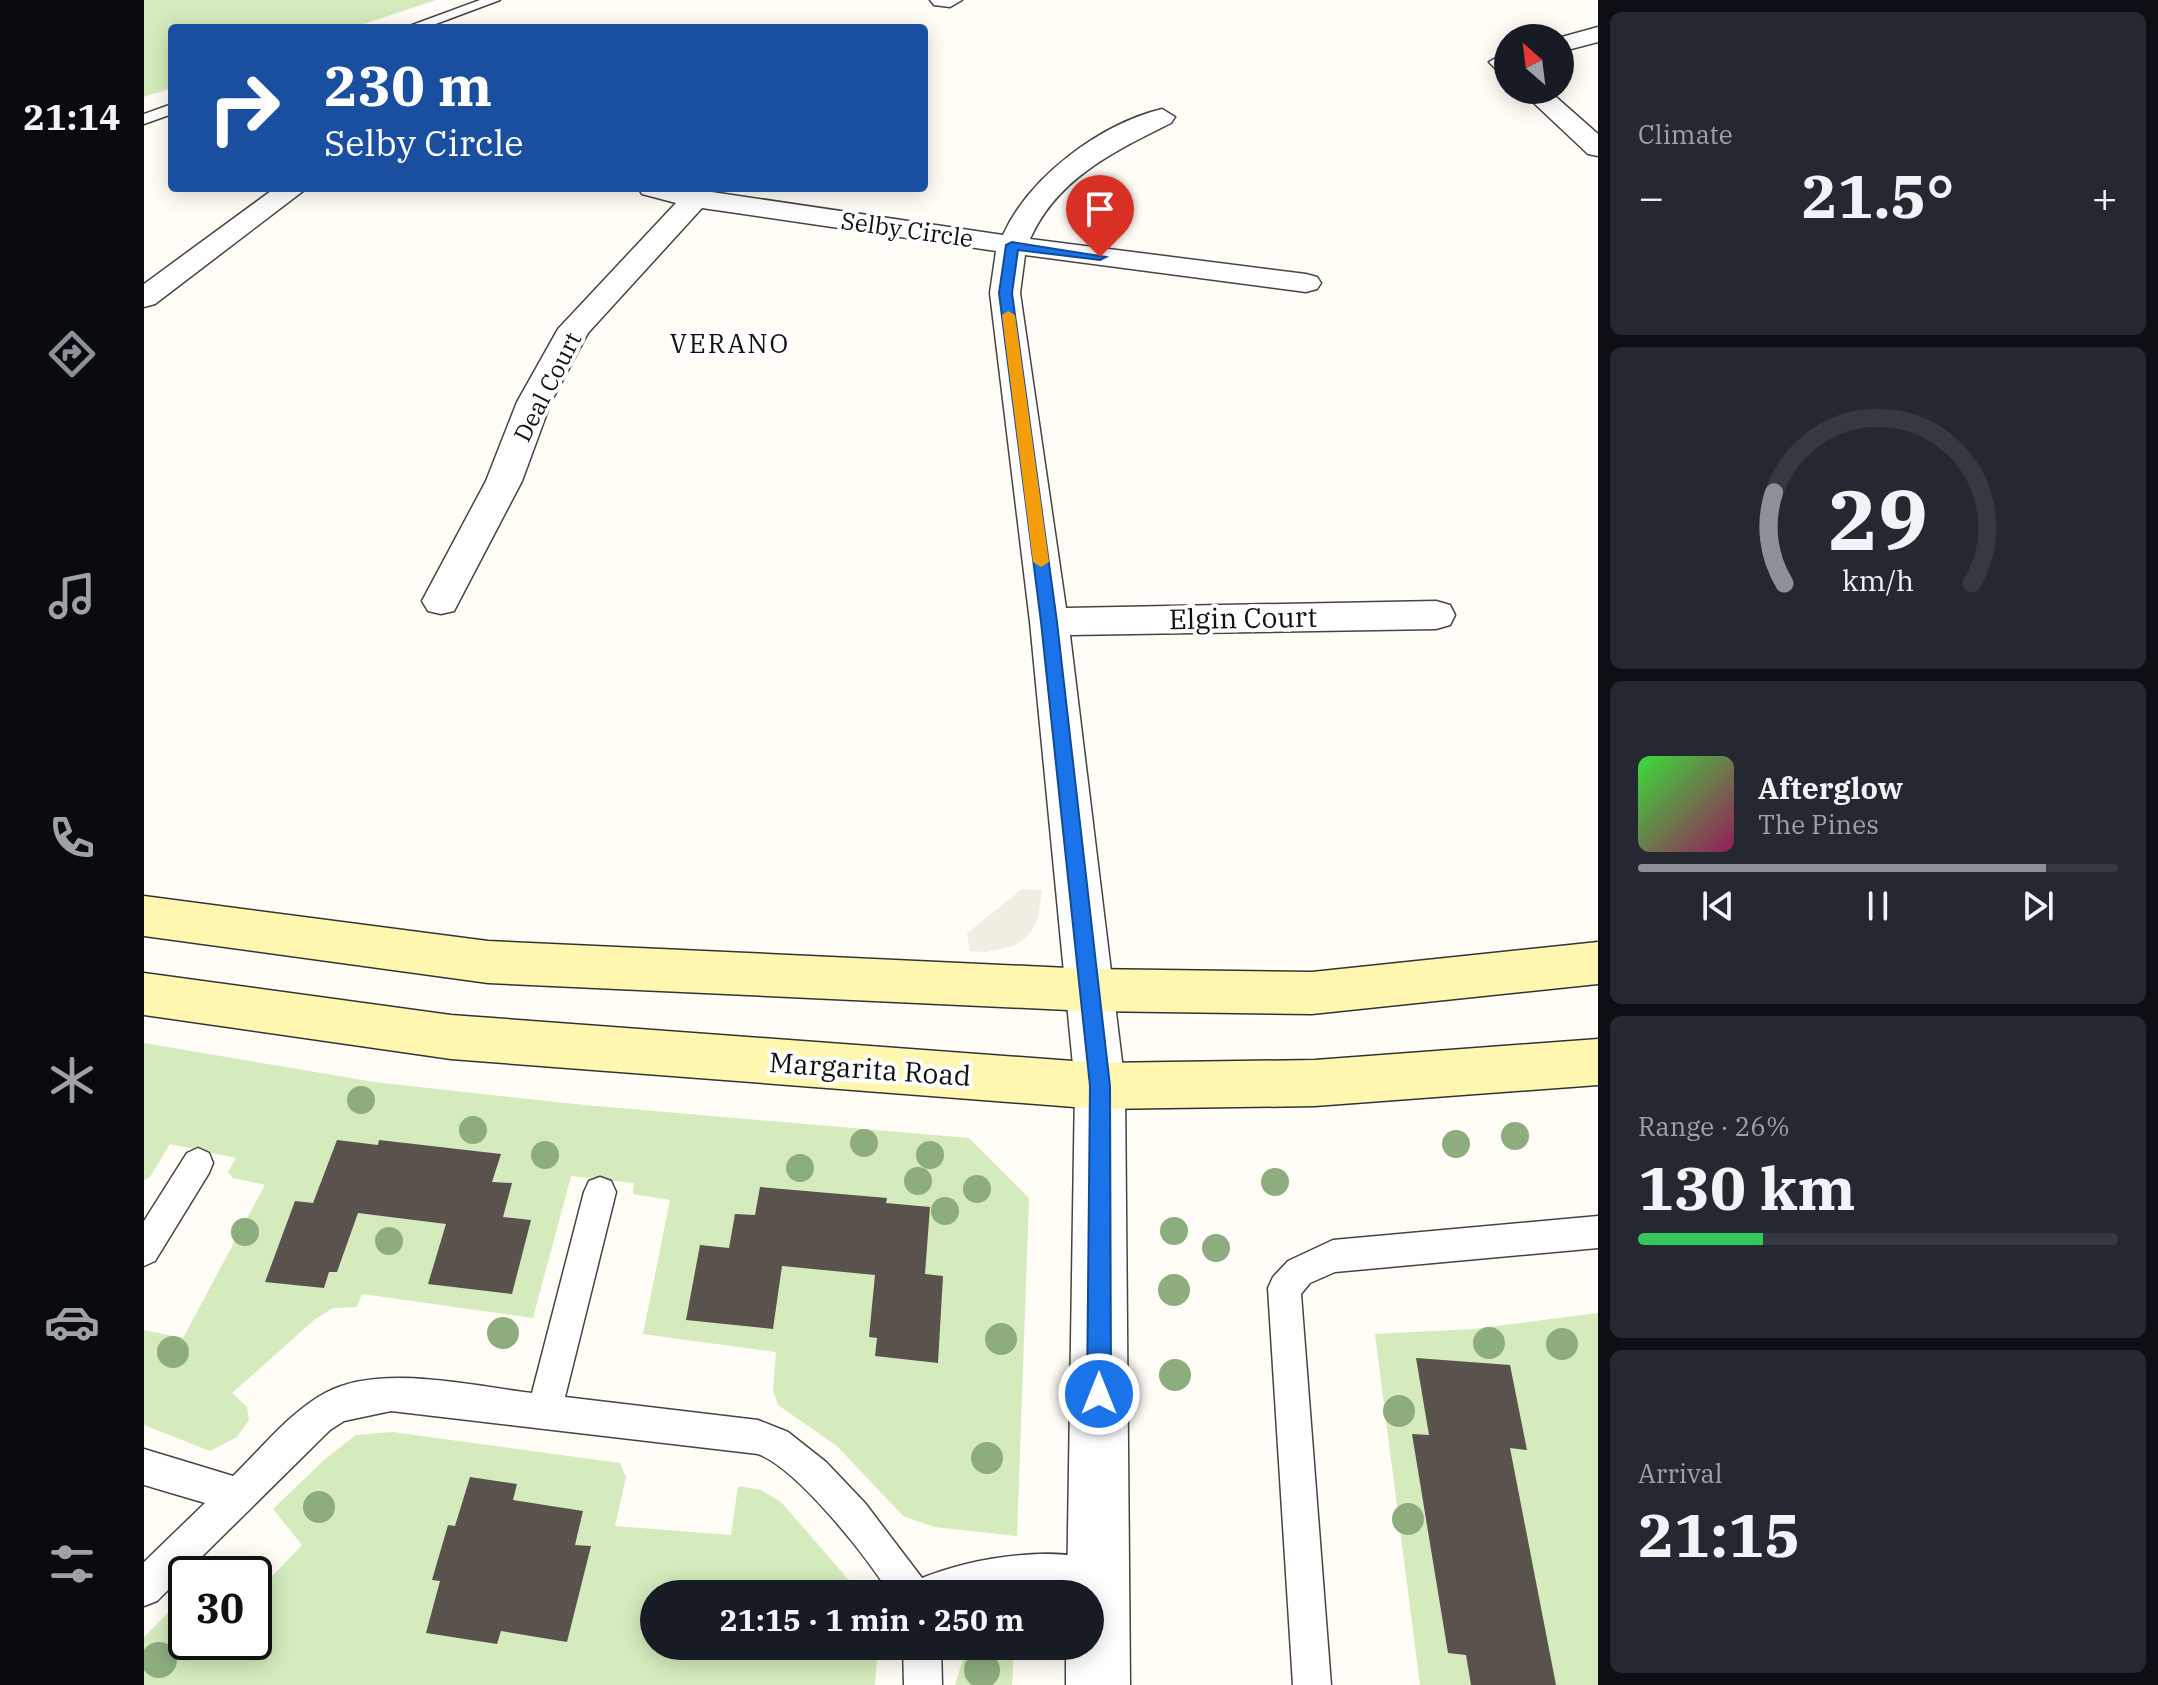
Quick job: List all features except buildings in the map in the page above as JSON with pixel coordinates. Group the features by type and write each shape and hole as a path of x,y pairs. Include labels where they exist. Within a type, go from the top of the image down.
{"main road":[{"path":"144,916 488,962 1089,990 1312,993 1598,963"},
{"name":"Margarita Road","path":"144,994 451,1037 1100,1086 1315,1083 1598,1062"}],"street":[{"path":"1574,41 1598,34"},
{"path":"1549,104 1598,148"},
{"path":"1098,1685 1100,1086 1049,622 1005,293 1012,245 1037,197 1084,156 1162,117"},
{"path":"144,298 288,192"},
{"name":"Selby Circle","path":"668,192 695,199 1012,245 1306,283"},
{"name":"Deal Court","path":"441,601 504,481 534,402 574,329 695,199"},
{"name":"Elgin Court","path":"1049,622 1436,615"}],"lane":[{"path":"423,24 493,0"},
{"path":"144,119 168,110"},
{"path":"144,1250 198,1163"},
{"path":"545,1411 600,1192"},
{"path":"1312,1685 1284,1288 1299,1272 1333,1256 1598,1232"},
{"path":"144,1588 318,1418 337,1405 364,1397 391,1394 758,1437 781,1447 858,1521 904,1580"},
{"path":"144,1467 239,1496"},
{"path":"979,1580 1028,1572 1099,1578"},
{"path":"922,1660 923,1685"}],"green space":[{"path":"144,0 436,0 364,24 168,24 168,89 144,97"},
{"path":"144,1043 374,1082 584,1105 969,1138 1029,1198 1017,1536 934,1527 903,1516 837,1446 778,1405 773,1390 776,1352 643,1334 670,1200 633,1194 634,1183 571,1176 533,1318 362,1294 357,1307 333,1308 314,1320 232,1393 247,1407 249,1420 237,1437 210,1451 144,1425 144,1330 183,1338 265,1185 233,1178 228,1172 236,1158 170,1144 150,1177 144,1180"},
{"path":"1598,1313 1598,1685 1420,1685 1375,1334 1473,1329"},
{"path":"392,1432 620,1463 626,1477 615,1526 731,1535 738,1486 761,1490 781,1502 849,1580 640,1580 640,1660 877,1660 875,1685 144,1685 144,1637 168,1613 168,1660 272,1660 272,1576 302,1545 273,1509 324,1460 356,1435"},
{"path":"963,1660 1013,1660 1012,1685 955,1685"}],"shaded area":[{"path":"1022,889 1042,890 1038,917 1029,935 1014,946 985,952 970,951 967,933"}],"slow traffic":[{"path":"1008,315 1041,562"}],"district":[{"name":"VERANO","path":"730,344"}],"route":[{"path":"1099,1394 1100,1086 1049,622 1005,293 1012,245 1100,257"}]}
